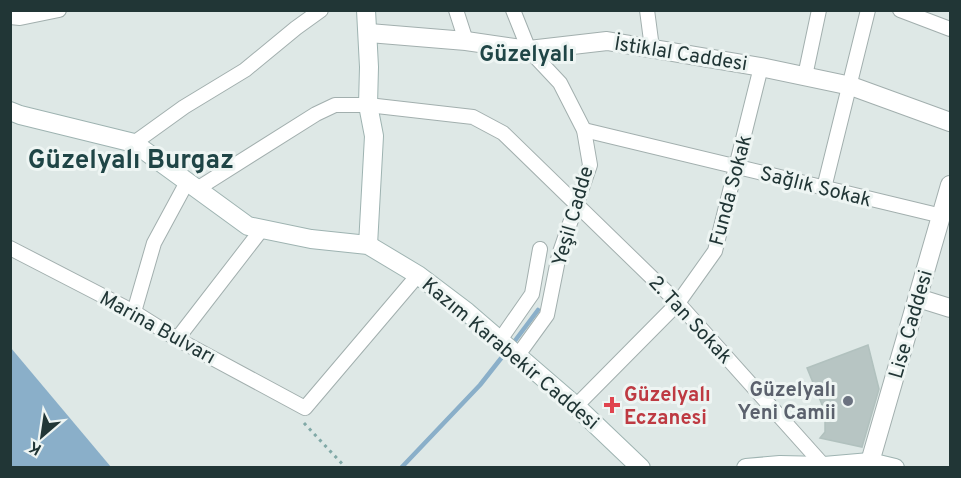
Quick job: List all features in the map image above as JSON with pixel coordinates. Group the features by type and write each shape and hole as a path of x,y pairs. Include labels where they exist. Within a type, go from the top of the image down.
{"main road":[{"path":"366,10 369,33 368,105 374,136 368,245"},
{"name":"İstiklal Caddesi","path":"369,33 466,41 529,50 607,41 761,67 850,86 951,122"},
{"name":"Kazım Karabekir Caddesi","path":"10,111 20,116 134,143 248,226 311,239 368,245 418,275 501,340 576,406 641,468"},
{"name":"Lise Caddesi","path":"870,465 951,185"},
{"path":"918,298 951,308"},
{"path":"746,468 780,465 870,465 895,468"}],"street":[{"path":"10,17 20,18 59,10"},
{"path":"134,143 184,106 245,70 321,10"},
{"path":"456,10 466,41"},
{"path":"513,10 529,50"},
{"path":"647,10 652,48"},
{"path":"805,76 819,10"},
{"path":"824,188 868,10"},
{"path":"900,10 951,29"},
{"name":"Yeşil Cadde","path":"518,354 547,315 559,255 590,165 584,130 560,83 529,50"},
{"name":"Funda Sokak","path":"576,406 678,303 716,251 761,67"},
{"name":"2. Tan Sokak","path":"192,186 335,105 368,105 473,117 503,133 678,303 824,466"},
{"name":"Sağlık Sokak","path":"584,130 942,216"},
{"path":"134,312 154,243 192,186"},
{"path":"177,339 262,229"},
{"name":"Marina Bulvarı","path":"10,248 134,312 177,339 305,408"},
{"path":"501,340 532,294 540,249"},
{"path":"305,408 418,275"}],"path":[{"path":"305,408 303,422 346,468"}],"water":[{"path":"11,348 111,467 11,467"}],"building":[{"name":"Güzelyalı Yeni Camii","path":"868,345 879,389 862,447 820,438 825,432 825,412 807,368"}],"waterway":[{"path":"511,346 538,310"},
{"path":"401,468 480,385 506,352"}],"place":[{"name":"Güzelyalı Yeni Camii","path":"848,401"},
{"name":"Güzelyalı Eczanesi","path":"612,405"}],"district":[{"name":"Güzelyalı","path":"527,53"},
{"name":"Güzelyalı Burgaz","path":"131,159"}]}
